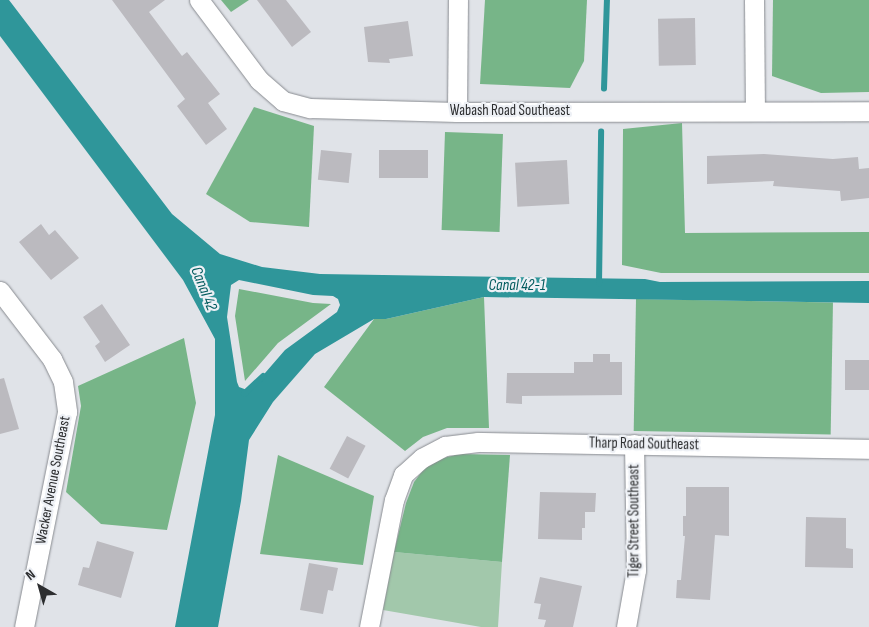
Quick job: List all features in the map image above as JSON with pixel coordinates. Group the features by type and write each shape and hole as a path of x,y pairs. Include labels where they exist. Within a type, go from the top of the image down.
{"street":[{"name":"Wabash Road Southeast","path":"199,0 259,80 282,101 310,108 457,112 869,111"},
{"path":"457,112 458,0"},
{"path":"754,0 755,110"},
{"name":"Wacker Avenue Southeast","path":"0,292 52,359 63,382 67,412 24,627"},
{"name":"Tharp Road Southeast","path":"369,627 394,500 403,475 422,458 445,446 478,442 869,449"},
{"name":"Tiger Street Southeast","path":"626,627 636,570 634,444"}],"green space":[{"path":"221,0 249,0 231,12"},
{"path":"485,0 587,0 584,61 570,88 480,84"},
{"path":"773,0 869,0 869,92 821,93 772,76"},
{"path":"254,107 314,126 309,227 250,222 206,194"},
{"path":"682,123 685,233 869,232 869,273 661,273 622,265 623,129"},
{"path":"445,132 503,134 500,232 442,230"},
{"path":"239,289 313,303 331,304 278,343 245,381 235,316"},
{"path":"484,297 489,428 447,428 423,437 405,451 324,387 374,319 386,319"},
{"path":"636,299 833,302 831,434 634,431"},
{"path":"184,338 196,403 167,530 101,524 66,492 81,406 78,386"},
{"path":"460,454 510,455 502,562 394,552 406,503 414,482 424,469 443,458"},
{"path":"278,455 374,496 363,565 260,554"},
{"path":"394,552 502,562 498,627 481,627 383,610"}],"water":[{"path":"0,0 9,0 172,214 220,254 262,267 320,274 645,279 660,282 869,281 869,303 484,297 386,319 374,319 315,354 273,402 249,440 241,501 218,627 175,627 215,415 215,339 183,280 0,36","holes":["239,280 313,295 333,296 338,299 340,305 337,312 285,350 252,388 247,390 239,387 227,317 231,285"]}],"building":[{"path":"112,0 165,0 149,12 182,56 187,52 220,94 208,103 227,129 206,145 177,106 185,99"},
{"path":"257,0 286,0 311,32 292,47"},
{"path":"695,18 696,65 659,66 658,19"},
{"path":"408,21 413,56 389,59 390,63 368,62 364,27"},
{"path":"321,150 352,153 349,183 318,180"},
{"path":"379,150 428,150 428,178 379,178"},
{"path":"764,154 833,159 858,157 859,169 869,168 869,198 841,201 840,191 773,186 774,181 707,184 707,156"},
{"path":"567,160 569,204 517,207 515,163"},
{"path":"41,224 49,235 55,230 79,258 51,280 19,242"},
{"path":"102,304 130,345 105,362 95,346 100,342 83,317"},
{"path":"593,354 610,354 610,362 622,362 622,395 522,396 522,404 506,403 507,373 574,373 574,362 593,362"},
{"path":"845,360 869,360 869,390 845,390"},
{"path":"4,378 19,429 0,434 0,379"},
{"path":"347,436 366,446 348,479 330,469"},
{"path":"686,487 729,487 729,536 715,535 710,600 676,598 677,580 681,580 685,536 683,536 683,516 686,516"},
{"path":"540,492 596,493 595,512 585,512 585,528 582,528 582,540 538,539"},
{"path":"806,517 846,518 846,548 853,549 853,568 805,567"},
{"path":"97,541 134,552 121,598 78,585 83,567 89,568"},
{"path":"309,563 338,568 333,591 328,590 323,614 300,610"},
{"path":"540,577 582,586 573,627 544,627 546,620 538,619 541,604 534,603"}],"waterway":[{"path":"604,89 607,0"},
{"path":"599,284 601,132"},
{"path":"244,394 263,376"}],"water label":[{"name":"Canal 42-1","path":"517,286"},
{"name":"Canal 42","path":"203,289"}]}
